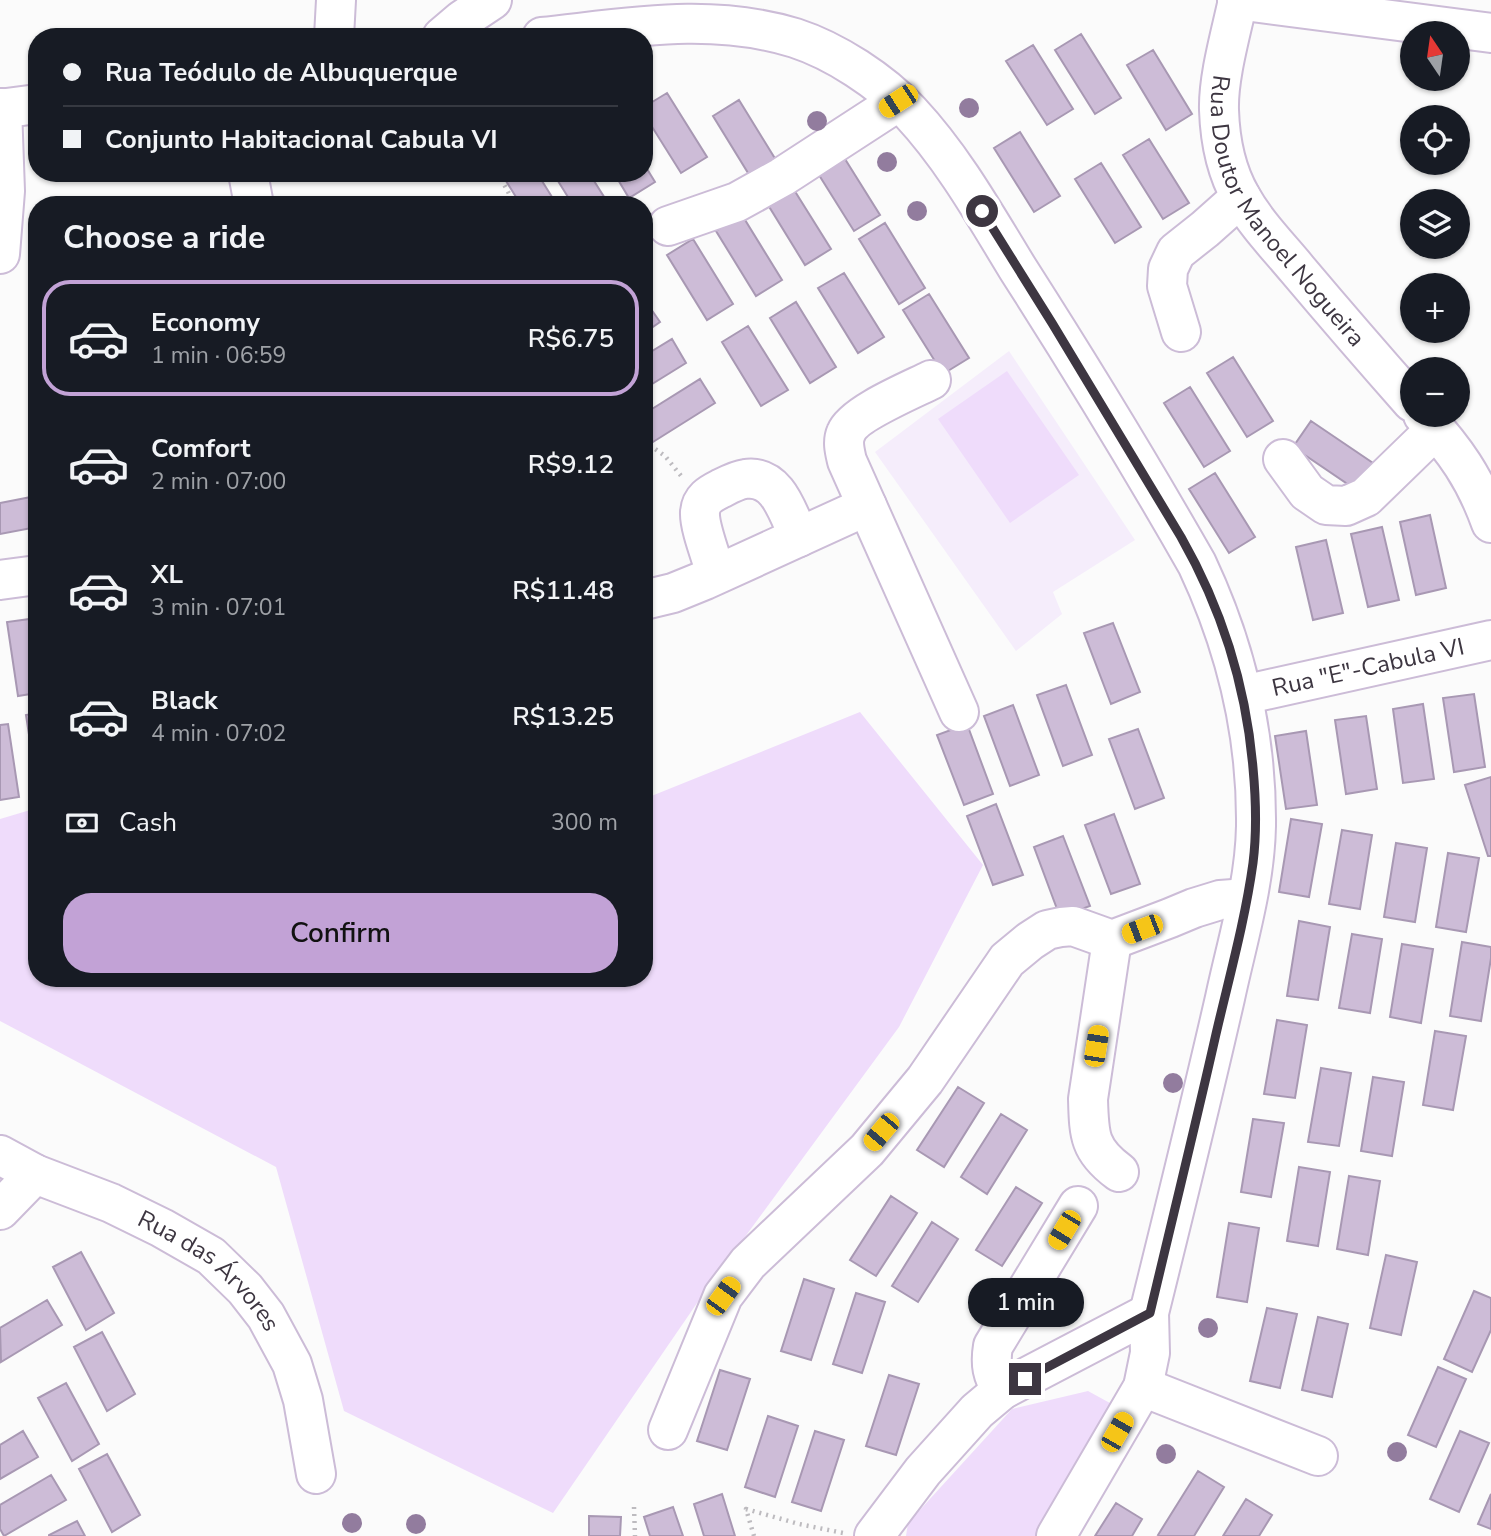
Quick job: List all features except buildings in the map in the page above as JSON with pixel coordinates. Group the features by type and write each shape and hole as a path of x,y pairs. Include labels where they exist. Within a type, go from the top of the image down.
{"street":[{"path":"334,28 336,0"},
{"path":"453,28 492,0"},
{"path":"1238,0 1371,9 1491,33"},
{"name":"Rua Doutor Manoel Nogueira","path":"1238,0 1219,107 1221,140 1228,167 1241,197 1265,231 1400,388"},
{"path":"614,28 696,23 751,28 795,38 841,58 909,110 938,144 968,189 1186,546 1212,596 1233,658 1243,695 1251,745 1256,827 1247,898 1150,1313 1150,1353 1143,1387 1056,1536"},
{"path":"668,226 737,202 782,177 898,101"},
{"path":"0,254 13,107"},
{"path":"1181,332 1167,286 1168,269 1176,252 1241,197"},
{"path":"931,380 852,424 845,435 844,448 847,461 959,712"},
{"path":"1283,459 1307,492 1326,505 1346,506 1366,497 1416,427"},
{"name":"Rua Doutor Manoel Nogueira","path":"1434,427 1461,461 1481,494 1491,523"},
{"path":"716,574 700,510 711,493 742,479 752,478 765,482 776,490 799,537"},
{"path":"653,598 673,593 867,506"},
{"path":"0,580 28,576"},
{"name":"Rua \"E\"-Cabula VI","path":"1243,695 1491,640"},
{"path":"668,1430 723,1296 748,1263 867,1150 925,1080 1007,960 1047,930 1073,926 1112,940 1194,908 1220,900 1247,898"},
{"path":"1112,940 1088,1099 1093,1146 1104,1161 1119,1172"},
{"name":"Rua das Árvores","path":"0,1155 35,1174 111,1203 162,1228 211,1256 245,1289 266,1316 292,1364 303,1401 316,1474"},
{"path":"0,1210 35,1174"},
{"path":"1003,1390 995,1380 992,1369 993,1346 1078,1206"},
{"path":"863,1535 976,1411 1003,1390 1150,1313"},
{"path":"1143,1387 1318,1456"}],"path":[{"path":"653,447 665,456 703,502"},
{"path":"634,1507 635,1536"},
{"path":"754,1536 746,1510 799,1524 863,1535"}],"shaded area":[{"path":"1009,351 1135,540 1053,592 1062,614 1016,651 875,452"},
{"path":"1007,371 1079,475 1010,523 938,419"},
{"path":"860,712 983,865 899,1027 706,1290 553,1513 344,1411 276,1167 0,1021 0,819 28,811 28,987 653,987 653,795"},
{"path":"1088,1391 1119,1408 1042,1536 906,1536 908,1523 1012,1409"}],"route":[{"path":"982,211 1197,564 1212,596 1243,695 1255,789 1256,827 1247,898 1150,1313 1025,1379"}]}
